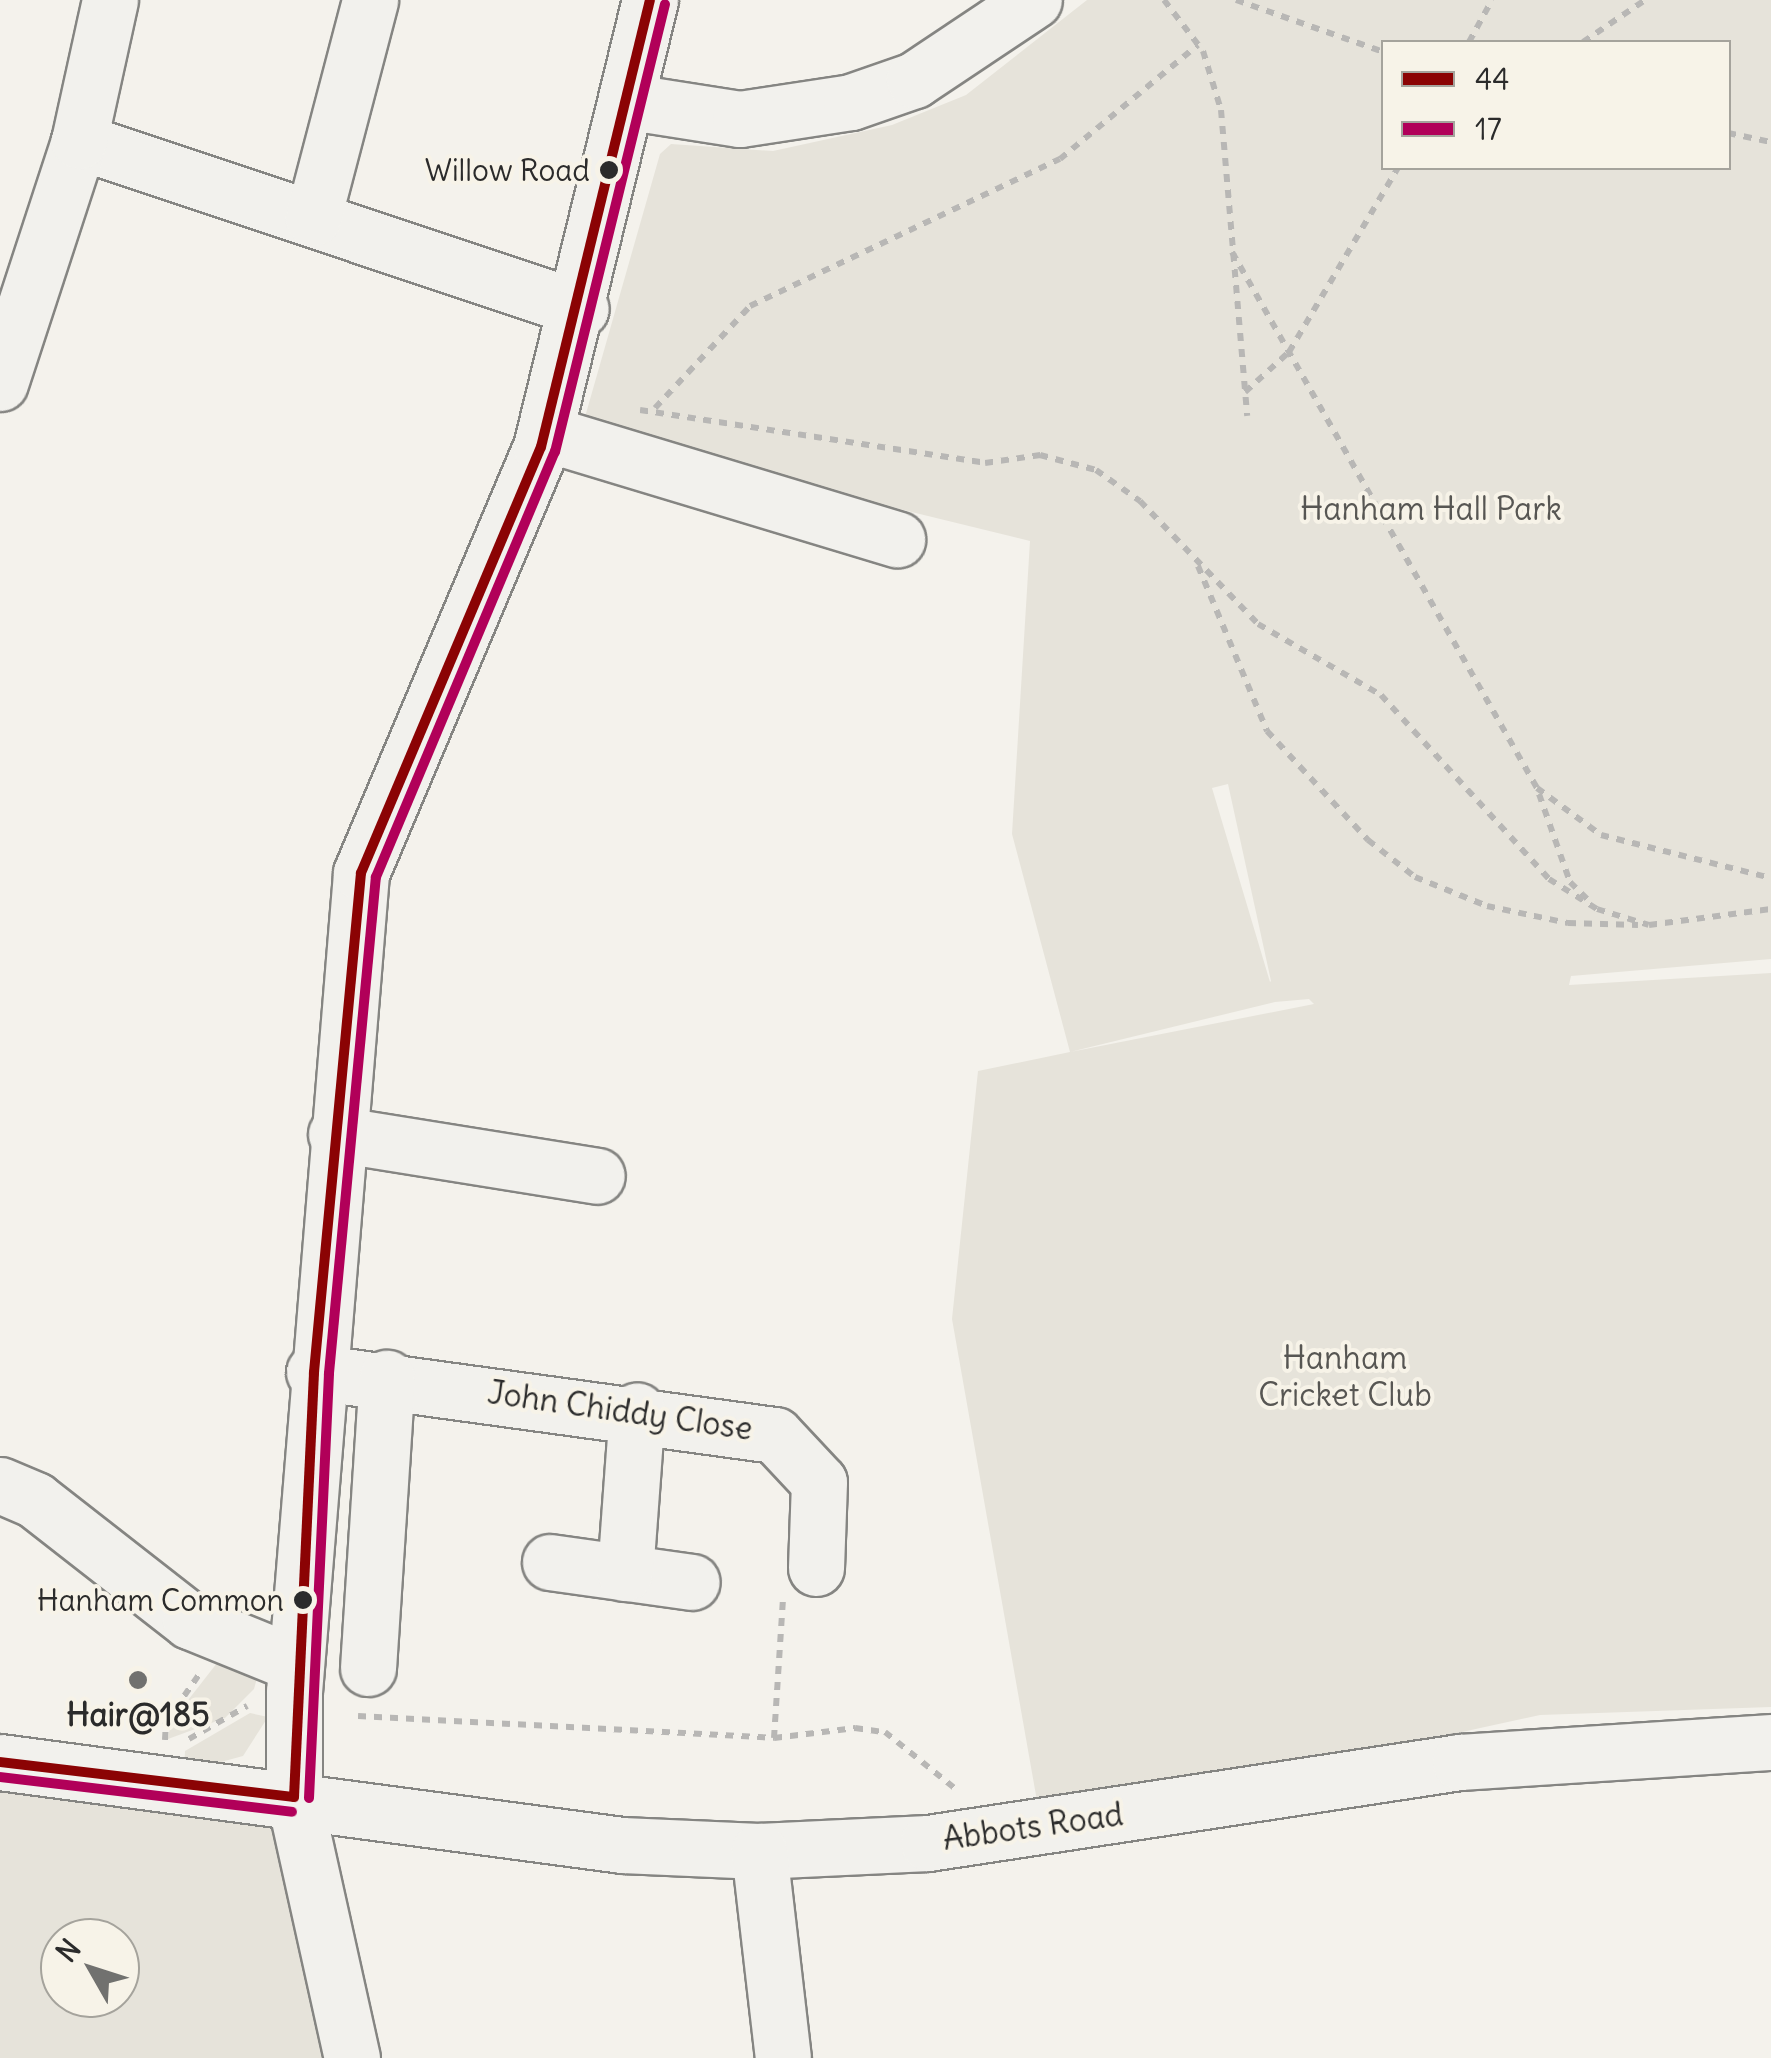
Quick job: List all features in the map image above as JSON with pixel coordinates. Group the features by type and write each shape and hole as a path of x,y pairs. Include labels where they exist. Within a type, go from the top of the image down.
{"street":[{"path":"0,383 79,141 110,0"},
{"path":"313,218 370,0"},
{"path":"352,2058 294,1797 294,1678 314,1372 361,873 545,434 581,309 632,102 650,0"},
{"path":"632,102 740,119 850,102 930,71 1034,0"},
{"path":"79,141 581,309"},
{"path":"545,434 897,538"},
{"path":"336,1134 597,1176"},
{"name":"John Chiddy Close","path":"314,1372 637,1410 775,1435 819,1482 816,1568"},
{"path":"368,1668 387,1378"},
{"path":"625,1573 637,1410"},
{"path":"0,1485 35,1500 190,1621 294,1678"},
{"path":"550,1562 692,1582"},
{"name":"Abbots Road","path":"0,1762 162,1786 294,1797 622,1845 758,1851 928,1843 1460,1762 1771,1742"},
{"path":"758,1851 783,2058"}],"path":[{"path":"1164,0 1198,45 1220,110 1247,416"},
{"path":"1236,0 1381,51"},
{"path":"1471,40 1492,0"},
{"path":"1587,40 1645,0"},
{"path":"654,409 750,306 1060,159 1198,45"},
{"path":"1731,134 1771,142"},
{"path":"1244,393 1290,352 1397,170"},
{"path":"1232,252 1536,788 1570,882 1597,909"},
{"path":"626,411 654,409 985,463 1040,455 1096,470 1196,560 1258,624 1381,695 1500,834 1597,909 1649,925"},
{"path":"1196,560 1268,731 1368,840 1415,877 1487,906 1568,924 1649,925 1771,910"},
{"path":"1536,788 1602,835 1771,878"},
{"path":"774,1738 783,1598 816,1568"},
{"path":"162,1786 165,1746 220,1726 254,1700 294,1678 364,1719 774,1738 885,1732 964,1797"}],"green space":[{"path":"1087,0 1771,0 1771,959 1571,976 1569,985 1771,973 1771,1707 1540,1715 1261,1776 1037,1801 952,1319 978,1071 1070,1052 1012,834 1030,541 581,431 660,154 671,144 773,151 892,125 966,95","holes":["1228,784 1271,981 1270,982 1212,788","1309,999 1314,1004 1070,1052 1275,1002"]},
{"path":"217,1663 257,1678 254,1689 225,1718 168,1739 171,1722"},
{"path":"250,1713 268,1717 243,1756 184,1772 185,1751"},
{"path":"0,1792 286,1830 331,2058 0,2058"}],"transit line":[{"name":"44","path":"294,1797 314,1372 361,873 541,447 650,0"},
{"name":"17","path":"309,1798 329,1373 376,877 555,452 665,4"},
{"name":"44","path":"0,1762 294,1797"},
{"name":"17","path":"0,1777 292,1812"}],"place":[{"name":"Willow Road","path":"609,170"},
{"name":"Hanham Common","path":"303,1600"},
{"name":"Hair@185","path":"138,1680"}],"park label":[{"name":"Hanham Hall Park","path":"1431,509"},
{"name":"Hanham Cricket Club","path":"1345,1378"}]}
